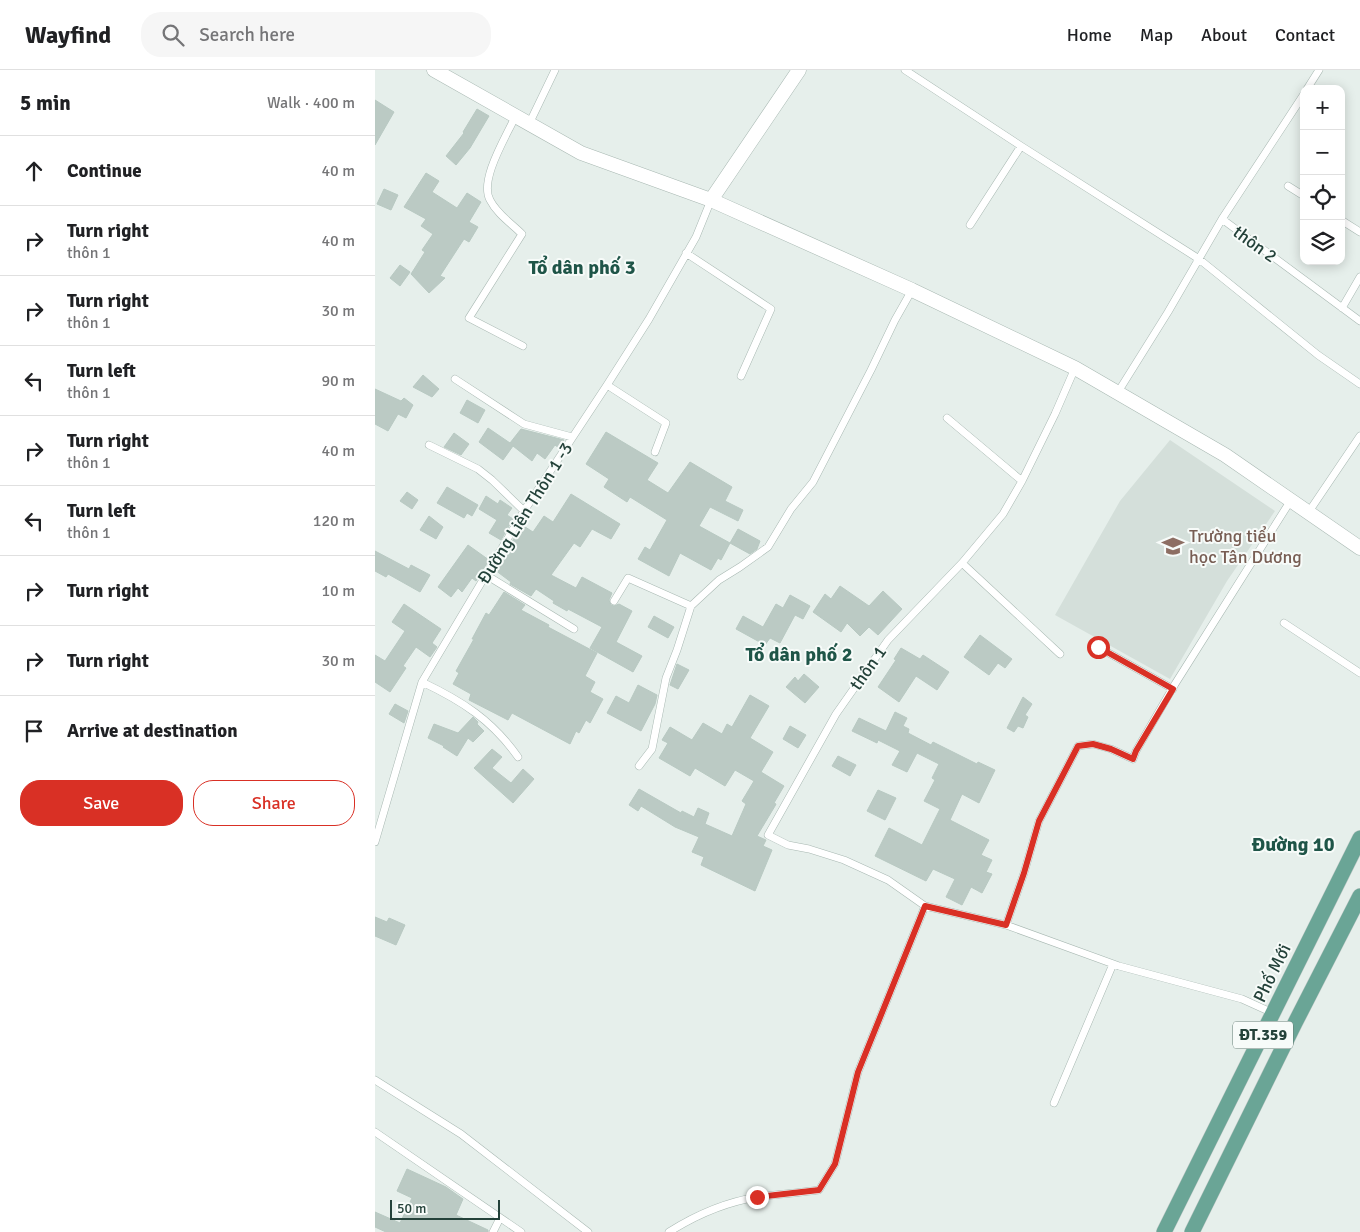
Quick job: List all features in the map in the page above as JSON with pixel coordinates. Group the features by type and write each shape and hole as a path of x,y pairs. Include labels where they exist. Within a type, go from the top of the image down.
{"main road":[{"name":"Phố Mới","path":"1164,1232 1360,838"},
{"name":"ĐT.359","path":"1192,1232 1360,896"}],"street":[{"path":"434,70 581,153 711,200 912,290 1075,368 1225,455 1360,548"},
{"path":"711,200 799,70"}],"lane":[{"path":"529,125 555,70"},
{"path":"905,70 1199,259 1319,355 1360,384"},
{"path":"1310,85 1319,70"},
{"name":"thôn 2","path":"1300,100 1222,220 1360,321"},
{"path":"515,117 488,176 486,191 497,211 523,234 469,318 523,346"},
{"path":"970,225 1021,146"},
{"path":"1288,186 1300,194"},
{"name":"Đường Liên Thôn 1 -3","path":"375,842 422,682 523,511 649,319 696,237 711,200"},
{"path":"1118,392 1222,220"},
{"path":"1345,223 1360,232"},
{"path":"686,253 771,309 741,376"},
{"path":"1342,308 1360,278"},
{"path":"639,766 652,749 666,678 691,606 719,580 767,547 791,509 813,482 912,290"},
{"name":"thôn 1","path":"1075,368 1022,481 1003,514 962,562 888,640 841,706 769,835 788,845 844,860 888,880 925,906 1006,925 1113,964 1242,999 1274,1013"},
{"path":"455,379 524,424 571,437"},
{"path":"607,385 666,423 655,452"},
{"path":"947,418 1022,481"},
{"path":"1308,513 1360,436"},
{"path":"429,445 477,469 492,480 523,511"},
{"path":"1006,925 1039,821 1078,746 1093,744 1111,749 1133,759 1173,689 1291,500"},
{"path":"962,562 1059,654"},
{"path":"486,575 574,629"},
{"path":"614,601 628,578 691,606"},
{"path":"1284,623 1360,673"},
{"path":"1098,647 1173,689"},
{"path":"422,682 456,698 481,717 506,740 518,757"},
{"path":"669,1232 696,1215 722,1206 757,1197 819,1190 835,1164 858,1072 925,906"},
{"path":"1054,1103 1113,964"},
{"path":"375,1080 461,1134 588,1232"},
{"path":"375,1132 521,1232"},
{"path":"493,1232 500,1218"}],"shaded area":[{"name":"Trường tiểu học Tân Dương","path":"1170,440 1275,511 1227,581 1170,679 1055,615 1120,501"}],"building":[{"path":"375,100 394,112 375,145"},
{"path":"477,109 489,116 470,148 456,165 446,156 464,133"},
{"path":"426,173 439,181 432,192 457,208 467,193 481,202 469,222 478,227 469,242 464,239 440,276 445,278 429,293 411,274 425,252 422,250 433,234 421,226 426,219 404,207"},
{"path":"384,189 398,195 391,210 377,204"},
{"path":"400,265 410,272 400,286 390,278"},
{"path":"423,375 439,389 432,397 413,387"},
{"path":"375,389 401,401 404,398 413,405 406,418 398,414 388,431 375,424"},
{"path":"467,400 485,410 478,423 460,413"},
{"path":"488,428 510,443 521,429 564,440 559,448 555,445 545,459 537,453 532,461 513,446 503,460 479,442"},
{"path":"606,432 658,463 647,480 668,493 690,462 732,487 725,501 743,510 738,521 710,507 699,526 730,543 721,560 718,558 711,570 680,553 669,576 638,559 645,547 650,550 667,520 630,497 627,502 604,487 609,479 586,464"},
{"path":"454,433 469,444 461,455 444,447"},
{"path":"447,487 478,505 472,516 467,513 464,518 437,503"},
{"path":"407,492 418,500 412,509 400,501"},
{"path":"571,494 620,524 611,539 592,529 580,547 574,543 551,575 576,588 582,577 612,593 609,600 611,605 619,604 632,611 616,642 642,656 633,672 590,648 602,627 553,603 554,601 536,589 531,596 510,584 511,582 495,570 522,525 533,532 544,516 553,522"},
{"path":"486,496 498,504 500,500 512,508 507,515 513,519 501,540 489,533 497,520 479,509"},
{"path":"429,516 443,527 436,539 420,530"},
{"path":"738,529 760,541 757,549 750,554 730,543"},
{"path":"468,545 489,560 476,581 472,578 462,592 458,588 451,597 438,587"},
{"path":"375,551 409,569 411,565 430,575 420,592 388,574 386,577 375,571"},
{"path":"840,586 869,606 883,591 902,609 878,635 869,627 860,636 847,623 841,632 813,612 825,594 831,599"},
{"path":"504,592 525,605 521,610 549,625 548,627 597,653 585,676 595,682 590,692 603,699 590,723 586,720 579,733 576,731 570,744 512,713 508,720 469,700 471,694 453,684 459,673 456,671 486,613 489,615"},
{"path":"790,595 810,606 803,619 795,615 780,643 770,638 765,645 736,629 743,616 763,627 776,604 783,608"},
{"path":"404,604 441,629 432,643 437,647 430,657 416,647 403,666 406,668 390,692 375,682 375,655 385,661 405,631 392,622"},
{"path":"654,616 674,627 668,638 648,627"},
{"path":"980,635 1012,659 1005,668 998,663 989,675 964,657"},
{"path":"901,648 920,659 923,655 949,672 937,690 916,676 899,702 878,687 896,660 894,659"},
{"path":"677,664 689,670 678,689 670,685"},
{"path":"804,674 819,687 805,703 786,687 795,677 798,681"},
{"path":"638,685 657,695 655,704 641,731 607,713 616,696 629,703"},
{"path":"750,695 769,706 750,738 773,752 761,772 784,786 774,803 776,804 775,806 757,836 766,840 763,846 772,850 755,891 701,865 704,857 692,852 699,837 675,827 641,806 638,811 629,805 639,789 681,813 682,811 694,817 698,808 709,813 705,824 732,836 746,804 742,801 754,781 735,770 725,786 695,768 690,776 659,758 668,743 662,740 670,727 692,740 703,723 722,734 727,724 732,727"},
{"path":"1023,697 1032,704 1025,715 1028,717 1023,728 1018,726 1014,732 1007,728"},
{"path":"395,704 408,711 404,723 389,714"},
{"path":"895,712 907,718 903,726 909,729 908,733 931,745 933,742 977,764 978,762 995,770 979,803 962,794 950,820 989,840 981,855 992,860 986,872 992,874 982,893 971,887 962,905 946,897 955,879 933,869 926,881 875,856 889,828 922,845 940,809 924,801 935,780 932,778 939,764 917,753 907,772 892,765 900,751 878,740 877,743 852,731 859,718 886,731"},
{"path":"473,717 484,731 473,742 468,738 457,756 444,746 428,738 434,724 458,733"},
{"path":"790,726 806,735 798,748 783,739"},
{"path":"492,749 502,757 492,768 511,783 523,769 534,779 513,803 474,768"},
{"path":"838,756 856,765 850,776 832,766"},
{"path":"878,790 896,798 885,820 867,811"},
{"path":"375,917 387,922 389,918 405,925 396,945 375,936"},
{"path":"407,1169 446,1187 463,1199 456,1215 488,1230 488,1232 386,1232 375,1227 375,1212 400,1223 412,1198 397,1191"}],"place":[{"name":"Trường tiểu học Tân Dương","path":"1173,546"}],"district":[{"name":"Tổ dân phố 3","path":"582,267"},
{"name":"Tổ dân phố 2","path":"799,654"},
{"name":"Đường 10","path":"1293,844"}],"route":[{"path":"757,1197 819,1190 835,1164 858,1072 925,906 1006,925 1039,821 1078,746 1093,744 1111,749 1133,759 1173,689 1098,647"}]}
